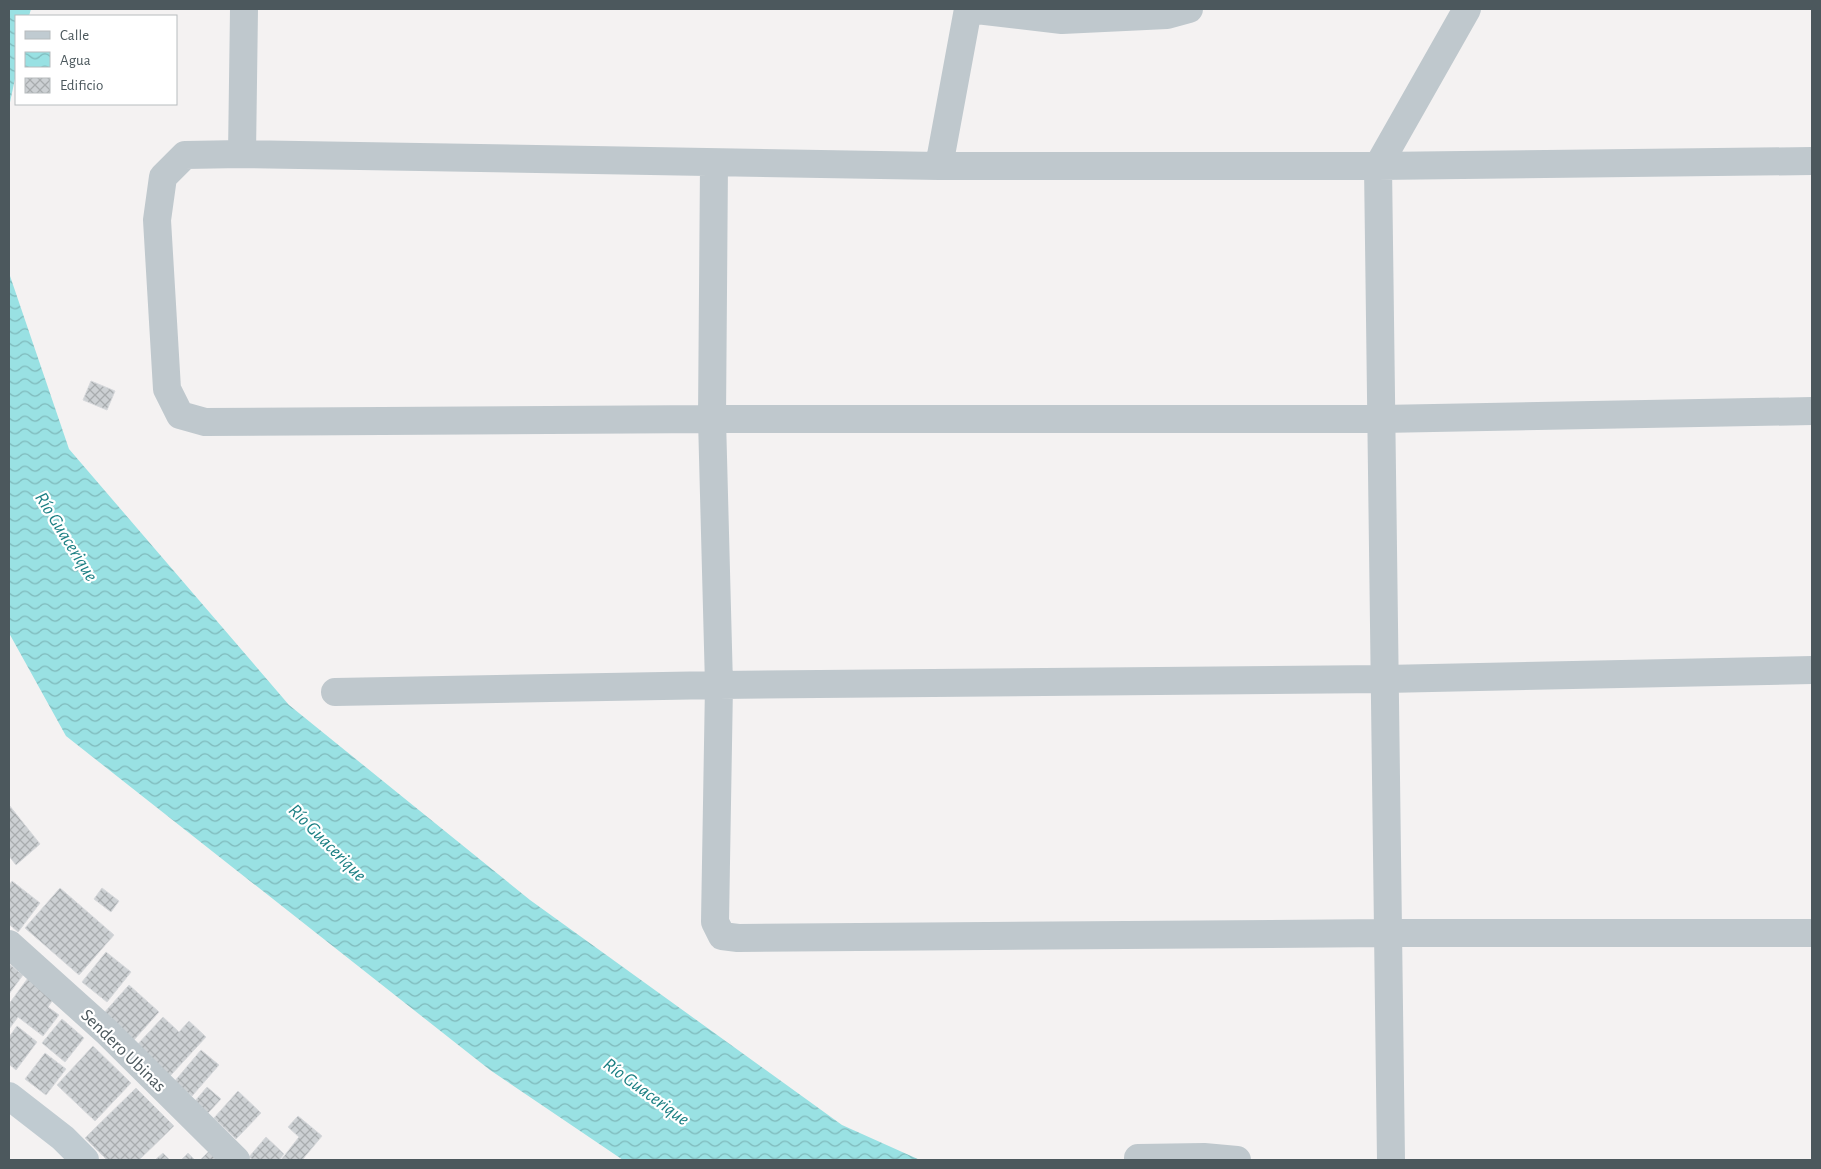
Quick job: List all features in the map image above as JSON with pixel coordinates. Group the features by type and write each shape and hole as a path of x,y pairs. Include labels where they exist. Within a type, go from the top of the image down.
{"street":[{"path":"242,154 244,9"},
{"path":"939,166 968,9 1062,20 1167,15 1189,9"},
{"path":"1391,1160 1378,166 1467,9"},
{"path":"1812,161 1378,166 939,166 242,154 184,155 164,177 157,220 167,389 180,415 205,422 712,419 1381,419 1812,411"},
{"path":"714,163 712,419 719,685 714,922 722,936 738,938 1388,932 1812,933"},
{"path":"335,692 719,685 1385,680 1812,670"},
{"name":"Sendero Ubinas","path":"9,944 107,1032 236,1160"},
{"path":"9,1096 63,1138 85,1160"},
{"path":"1138,1158 1204,1157 1237,1160"}],"water":[{"path":"9,9 31,9 29,15 15,15 15,79 9,107"},
{"name":"Río Guacerique","path":"9,273 69,449 289,705 530,900 842,1125 920,1160 623,1160 490,1070 66,736 9,633"}],"building":[{"path":"91,381 115,391 107,410 83,400"},
{"path":"9,805 40,844 16,865 9,856"},
{"path":"12,881 40,903 18,932 9,924 9,886"},
{"path":"60,888 114,935 79,975 25,928"},
{"path":"102,888 119,901 111,912 94,899"},
{"path":"106,952 131,972 107,1002 82,982"},
{"path":"9,964 23,975 9,994"},
{"path":"28,978 54,998 48,1007 59,1015 43,1036 18,1017 9,1029 9,1004"},
{"path":"129,985 159,1012 133,1041 103,1014"},
{"path":"163,1017 179,1032 189,1021 206,1037 170,1076 137,1045"},
{"path":"62,1019 84,1038 65,1062 42,1043"},
{"path":"17,1026 37,1042 16,1070 9,1064 9,1037"},
{"path":"93,1046 131,1083 95,1121 57,1085"},
{"path":"201,1050 219,1065 192,1096 174,1082"},
{"path":"45,1053 66,1069 46,1095 25,1079"},
{"path":"207,1087 221,1099 208,1113 195,1101"},
{"path":"136,1088 174,1126 139,1160 107,1160 85,1138"},
{"path":"238,1091 261,1113 236,1139 214,1118"},
{"path":"298,1116 322,1136 302,1160 281,1160 299,1137 288,1127"},
{"path":"266,1137 284,1154 279,1160 253,1160 249,1157"},
{"path":"209,1151 218,1160 200,1160"},
{"path":"163,1153 170,1160 155,1160"},
{"path":"188,1153 195,1160 181,1160"}]}
